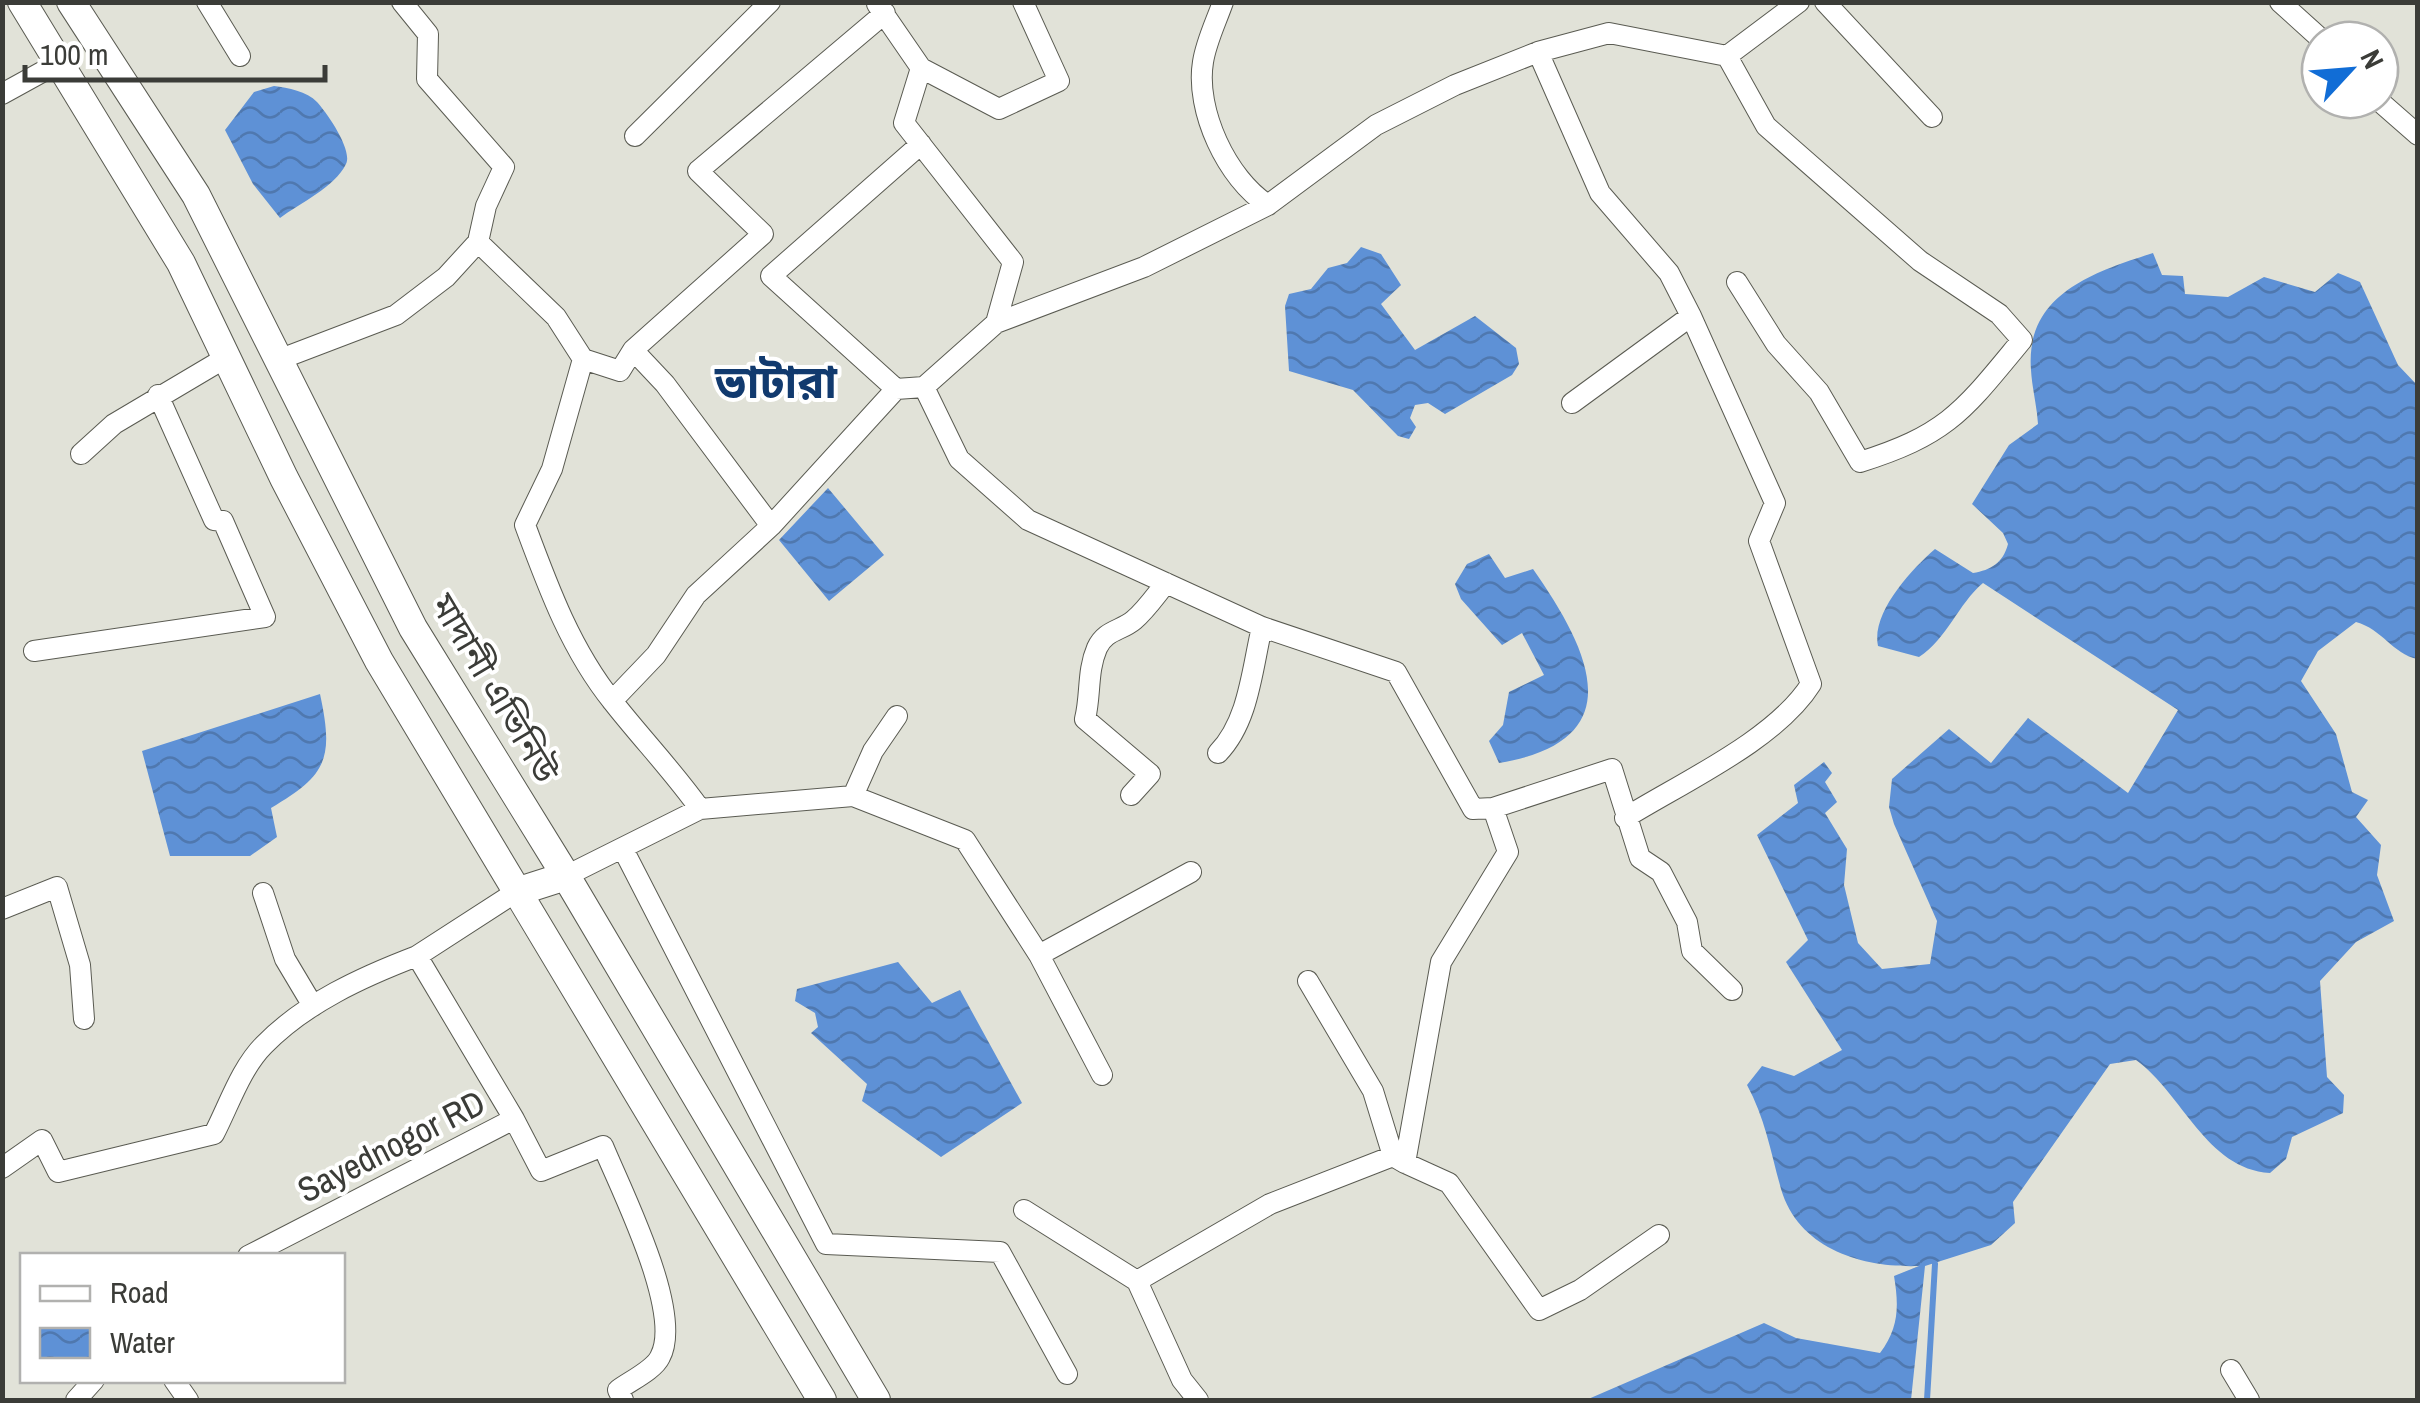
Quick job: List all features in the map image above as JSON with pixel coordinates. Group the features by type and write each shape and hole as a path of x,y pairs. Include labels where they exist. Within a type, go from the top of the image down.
{"main road":[{"path":"22,2 62,61 181,262 379,661 822,1400"},
{"name":"মাদানী এভিনিউ","path":"72,2 196,195 413,628 566,876 876,1400"},
{"path":"516,892 566,876"}],"street":[{"path":"207,2 240,56"},
{"path":"278,360 396,315 446,277 478,242 486,206 504,166 427,78 428,34 402,2"},
{"path":"635,136 770,2"},
{"path":"478,242 556,317 583,359 620,371 633,350 762,234 698,171 880,8 921,68 999,109 1059,81 1023,2"},
{"path":"1223,2 1203,63 1207,111 1225,154 1252,195 1268,205"},
{"path":"612,701 656,655 696,594 770,526 896,389 924,387 996,323 1144,267 1268,205 1376,126 1455,85 1538,52 1609,34 1727,56 1799,2"},
{"path":"1825,2 1932,116"},
{"path":"2280,2 2300,20"},
{"path":"1538,52 1600,193 1669,273 1774,503 1759,542 1811,684 1797,706 1769,728 1625,818"},
{"path":"1727,56 1766,126 1920,261 1999,314 2022,340 1961,414 1911,446 1860,462 1819,392 1776,344 1738,282"},
{"path":"2,94 62,61"},
{"path":"921,68 904,122 1013,262 996,323"},
{"path":"896,389 771,276 921,144"},
{"path":"1572,403 1691,316"},
{"path":"633,350 665,384 770,526"},
{"path":"82,454 114,424 227,357"},
{"path":"583,359 552,469 525,524 552,598 612,701 671,768 700,810"},
{"path":"924,387 958,459 1028,520 1262,627 1396,672 1473,809 1492,808 1612,769 1640,858 1661,872 1687,922 1692,951 1732,990"},
{"path":"34,650 265,617 223,522 214,520 158,395"},
{"path":"1131,795 1150,774 1085,719 1091,694 1088,680 1097,647 1107,633 1132,622 1166,583"},
{"path":"1218,752 1232,738 1243,710 1262,627"},
{"path":"853,796 873,751 897,716"},
{"path":"566,876 700,810 853,796 965,840 1039,955 1102,1075"},
{"path":"1399,1160 1442,962 1474,902 1508,852 1492,808"},
{"path":"623,848 826,1244 1000,1252 1068,1374"},
{"path":"1039,955 1191,872"},
{"path":"2,909 58,887 80,965 84,1019"},
{"path":"2,1168 42,1140 58,1172 214,1134 262,1046 313,1006 367,975 417,956 516,892"},
{"path":"263,893 285,960 313,1006"},
{"name":"Sayednogor RD","path":"254,1253 514,1119 417,956"},
{"path":"1308,980 1373,1090 1399,1160"},
{"path":"514,1119 540,1171 603,1146 643,1236 666,1336 660,1359 618,1390 622,1400"},
{"path":"1137,1281 1270,1204 1399,1160 1449,1182 1538,1310 1580,1290 1659,1236"},
{"path":"1024,1210 1137,1281 1182,1380 1198,1400"},
{"path":"2230,1370 2249,1400"}],"water":[{"path":"274,86 313,98 338,132 347,158 334,180 280,218 253,184 225,130 254,92"},
{"path":"1361,247 1381,254 1401,285 1381,304 1415,350 1475,316 1516,348 1519,364 1512,375 1445,414 1428,403 1415,405 1410,418 1416,427 1409,439 1398,436 1353,390 1289,371 1285,306 1289,294 1311,289 1328,268 1347,263"},
{"path":"2153,253 2162,275 2183,276 2185,294 2228,297 2264,277 2315,292 2338,273 2360,282 2398,365 2417,385 2417,659 2356,622 2318,651 2301,681 2336,734 2352,792 2368,800 2356,817 2381,845 2377,875 2394,921 2356,942 2320,981 2327,1077 2344,1095 2343,1113 2292,1137 2286,1159 2270,1173 2248,1168 2212,1144 2153,1074 2136,1060 2110,1064 2013,1202 2015,1223 1991,1245 1925,1266 1911,1400 1586,1400 1764,1323 1796,1338 1880,1353 1891,1335 1897,1307 1894,1276 1919,1266 1856,1259 1818,1241 1802,1227 1781,1189 1763,1123 1747,1085 1762,1066 1794,1076 1842,1050 1786,962 1808,940 1757,835 1798,803 1794,785 1824,762 1832,773 1825,782 1837,802 1825,813 1847,849 1844,885 1858,943 1882,969 1930,964 1937,921 1889,807 1892,779 1949,729 1991,763 2028,718 2128,793 2178,710 1983,583 1937,641 1919,657 1878,646 1877,633 1895,593 1935,549 1973,573 1991,568 2003,556 2008,544 2003,533 1972,504 2009,445 2038,424 2031,370 2032,344 2039,322 2051,305 2087,278"},
{"path":"828,488 884,555 829,601 779,540"},
{"path":"1489,554 1505,578 1533,569 1570,630 1583,659 1588,687 1584,713 1570,734 1542,751 1499,763 1489,741 1503,725 1509,692 1544,675 1522,633 1502,645 1461,599 1455,584 1467,564"},
{"path":"320,694 326,735 322,763 304,785 271,808 277,837 250,856 170,856 142,751"},
{"path":"898,962 932,1003 960,990 1022,1103 941,1157 862,1101 867,1084 811,1033 818,1027 815,1013 795,1001 797,989"}],"waterway":[{"path":"1927,1400 1935,1264"}],"district":[{"name":"ভাটারা","path":"776,381"}]}
